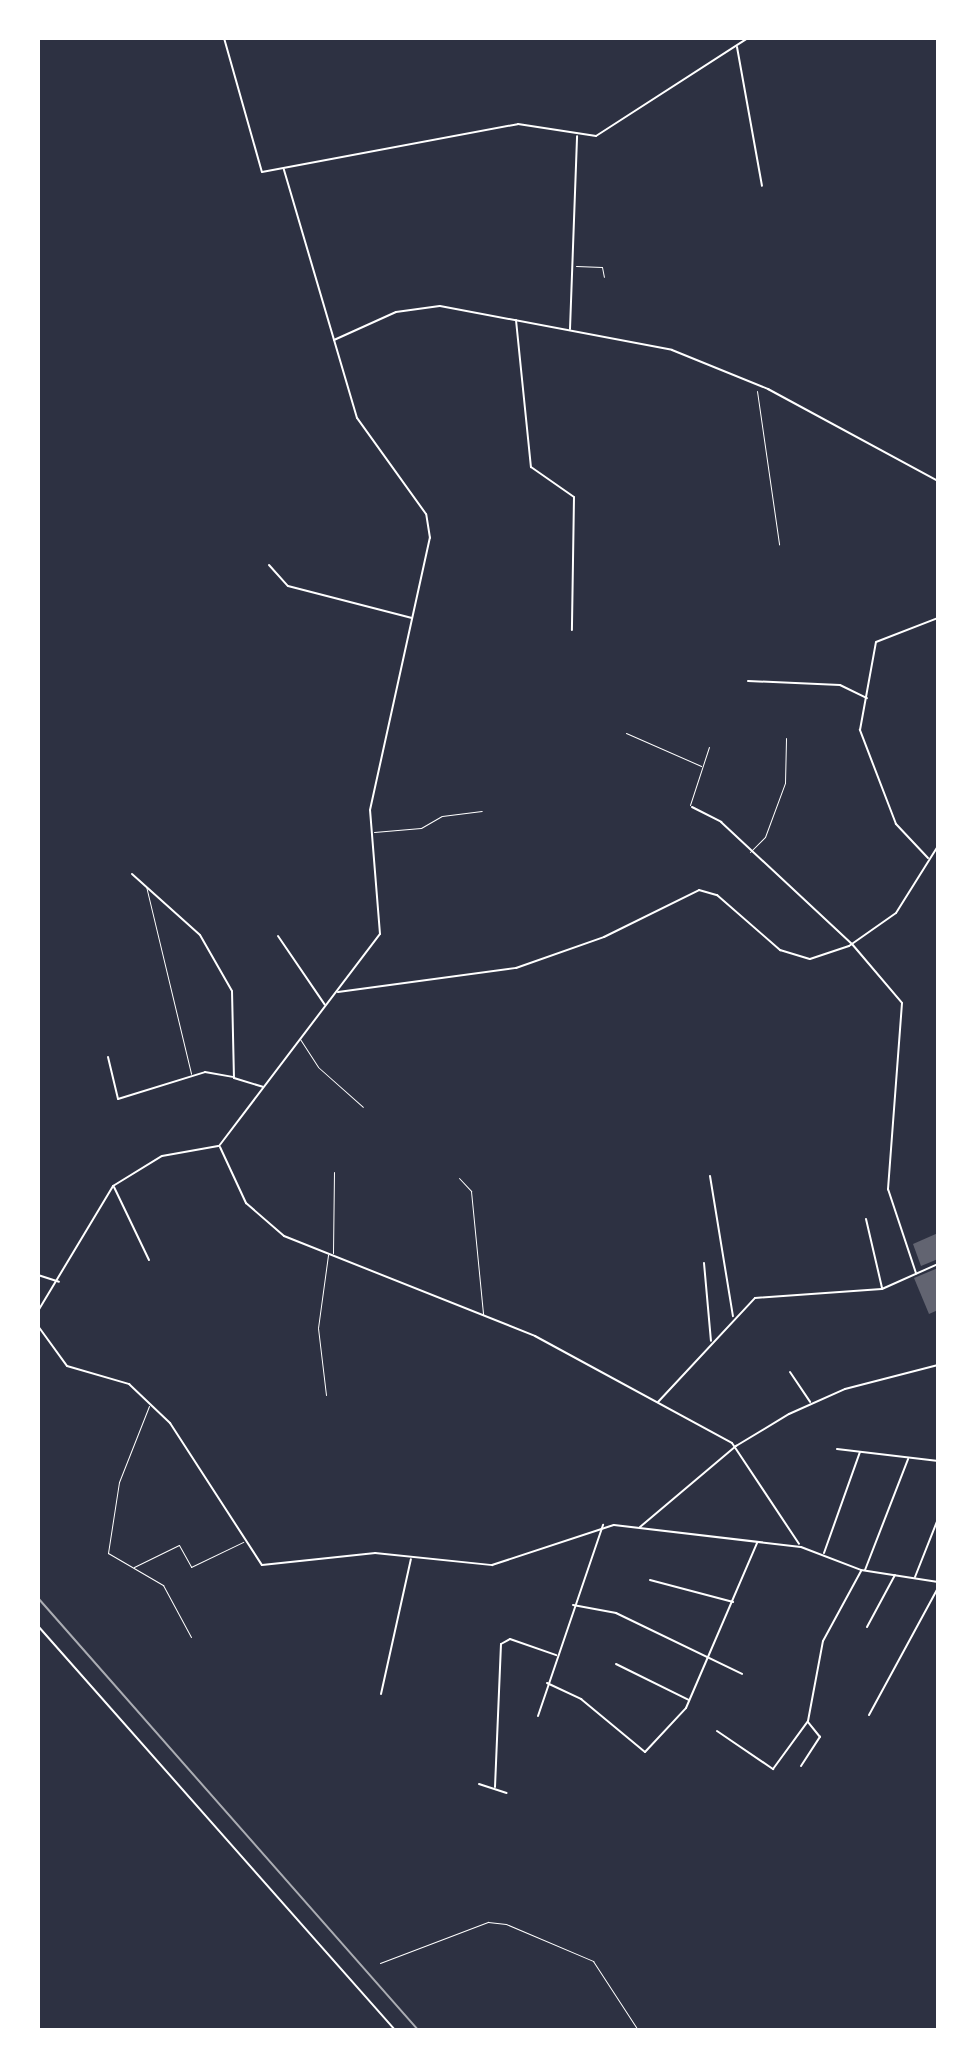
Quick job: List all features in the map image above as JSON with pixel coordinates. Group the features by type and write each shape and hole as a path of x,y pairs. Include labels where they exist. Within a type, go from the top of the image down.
{"street":[{"path":"224,38 262,172 518,124 577,135 607,132 748,38"},
{"path":"737,46 762,186"},
{"path":"570,329 577,135"},
{"path":"38,1311 60,1282 94,1208 113,1186 162,1156 219,1146 337,992 384,924 372,832 372,799 413,618 429,520 364,432 333,340 284,170"},
{"path":"333,340 417,306 516,319 672,350 756,384 938,481"},
{"path":"516,319 531,467 574,497 572,630"},
{"path":"269,565 288,586 413,618"},
{"path":"929,858 896,824 860,730 876,642 938,618"},
{"path":"748,681 840,685 867,698"},
{"path":"692,807 721,822 852,944 887,979 904,1014 889,1102 888,1189 916,1273"},
{"path":"337,992 516,968 604,937 699,890 717,895 797,958 852,944 908,901 938,846"},
{"path":"132,874 190,923 230,984 234,1078"},
{"path":"278,936 326,1006"},
{"path":"108,1057 115,1097 154,1093 193,1075 234,1078 263,1087"},
{"path":"219,1146 234,1186 262,1221 330,1254 484,1319 535,1336 736,1446 801,1547"},
{"path":"710,1176 734,1318"},
{"path":"113,1186 149,1260"},
{"path":"866,1219 882,1289"},
{"path":"704,1263 711,1342"},
{"path":"657,1403 734,1318 762,1296 882,1289 938,1264"},
{"path":"38,1275 60,1282"},
{"path":"38,1326 67,1366 129,1384 151,1404 205,1472 243,1542 262,1565 336,1554 492,1565 603,1525 801,1547 863,1570 938,1582"},
{"path":"639,1528 736,1446 810,1403 938,1365"},
{"path":"790,1372 810,1403"},
{"path":"837,1449 938,1461"},
{"path":"823,1554 860,1452"},
{"path":"717,1731 770,1771 808,1721 823,1641 863,1570 908,1459"},
{"path":"915,1578 938,1519"},
{"path":"538,1716 572,1605 603,1525"},
{"path":"547,1683 596,1712 645,1752 690,1700 758,1542"},
{"path":"381,1694 411,1558"},
{"path":"867,1627 895,1574"},
{"path":"650,1580 733,1602"},
{"path":"869,1715 938,1588"},
{"path":"572,1605 616,1613 709,1655 742,1674"},
{"path":"38,1626 395,2030"},
{"path":"495,1787 502,1643 556,1655"},
{"path":"616,1664 690,1700"},
{"path":"801,1766 820,1737 808,1721"},
{"path":"479,1784 507,1793"}],"lane":[{"path":"573,266 602,267 604,277"},
{"path":"626,733 701,766"},
{"path":"750,852 765,837 785,783 786,738"},
{"path":"692,807 687,799 709,747"},
{"path":"372,832 421,828 442,816 482,811"},
{"path":"146,886 182,1057 193,1075"},
{"path":"300,1039 318,1067 363,1107"},
{"path":"326,1395 318,1328 330,1254 334,1172"},
{"path":"459,1178 471,1191 484,1319"},
{"path":"151,1404 112,1512 108,1553 163,1585 191,1637"},
{"path":"132,1568 179,1545 191,1567 243,1542"}],"path":[{"path":"756,384 779,544"},
{"path":"380,1963 488,1922 506,1924 593,1961 638,2030"}],"building":[{"path":"938,1233 938,1259 921,1266 913,1244"},
{"path":"938,1268 938,1310 929,1314 914,1278"}],"railway":[{"path":"38,1598 418,2030"}]}
